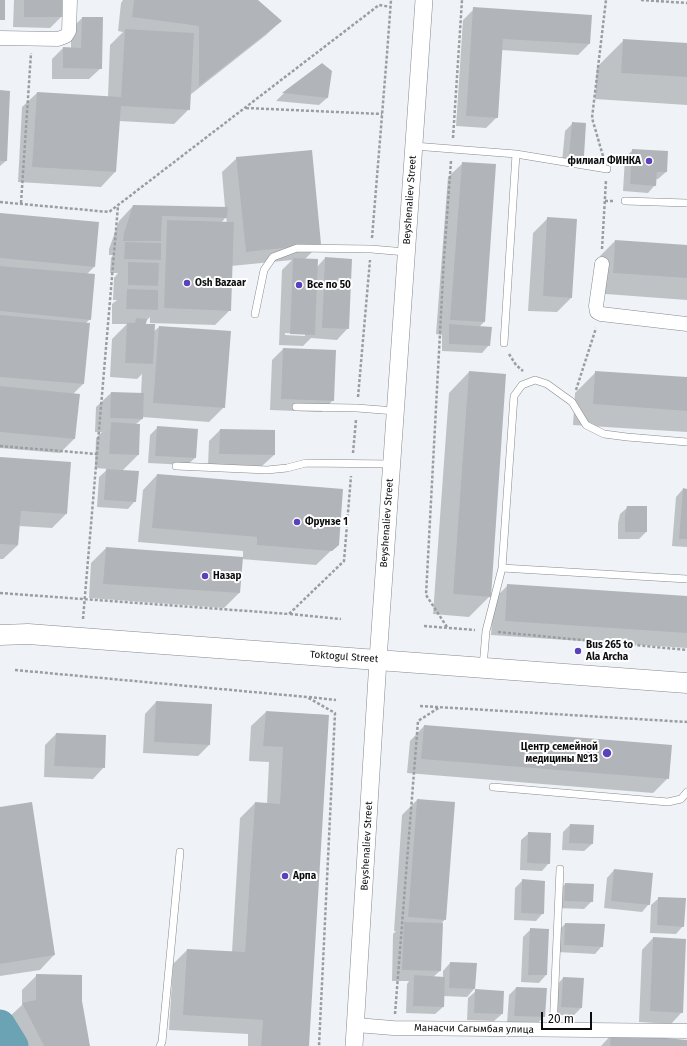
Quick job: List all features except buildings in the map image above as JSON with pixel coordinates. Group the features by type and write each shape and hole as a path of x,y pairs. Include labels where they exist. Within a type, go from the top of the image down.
{"main road":[{"name":"Toktogul Street","path":"0,635 28,634 687,682"}],"street":[{"path":"0,38 58,39 66,36 69,31 70,0"},
{"name":"Beyshenaliev Street","path":"354,1046 378,660 424,0"},
{"path":"602,264 596,306 597,312 601,314 687,324"},
{"name":"Манасчи Сагымбая улица","path":"356,1025 394,1028 687,1031"}],"lane":[{"path":"414,146 516,154 607,169"},
{"path":"504,343 516,154"},
{"path":"625,201 687,203"},
{"path":"255,314 264,270 273,257 297,248 371,249 406,252"},
{"path":"483,667 486,631 502,568 514,396 522,385 534,380 547,384 572,402 586,425 604,434 687,442"},
{"path":"296,407 357,408 395,411"},
{"path":"176,466 267,470 287,468 306,463 392,464"},
{"path":"502,568 687,579"},
{"path":"493,787 668,802 681,799 687,792"},
{"path":"160,1046 162,1042 180,852"},
{"path":"553,1030 560,869"}],"path":[{"path":"447,627 426,595 444,258 462,0"},
{"path":"602,264 607,169 592,118 606,0"},
{"path":"641,0 687,3"},
{"path":"0,202 109,212 379,6 390,7"},
{"path":"21,204 32,38"},
{"path":"246,108 382,114"},
{"path":"82,638 118,205"},
{"path":"572,402 601,314"},
{"path":"504,343 516,365 534,380"},
{"path":"0,446 97,454"},
{"path":"289,614 341,619"},
{"path":"424,626 687,650"},
{"path":"15,670 336,700"},
{"path":"307,697 336,713 319,1046"},
{"path":"420,706 687,722"},
{"path":"394,1028 418,721 440,707"}],"waterway":[{"path":"0,1025 13,1046"}],"place":[{"name":"филиал ФИНКА","path":"649,161"},
{"name":"Osh Bazaar","path":"187,283"},
{"name":"Все по 50","path":"299,285"},
{"name":"Фрунзе 1","path":"297,522"},
{"name":"Назар","path":"205,576"},
{"name":"Bus 265 to Ala Archa","path":"578,651"},
{"name":"Центр семейной медицины №13","path":"607,753"},
{"name":"Арпа","path":"285,876"}]}
